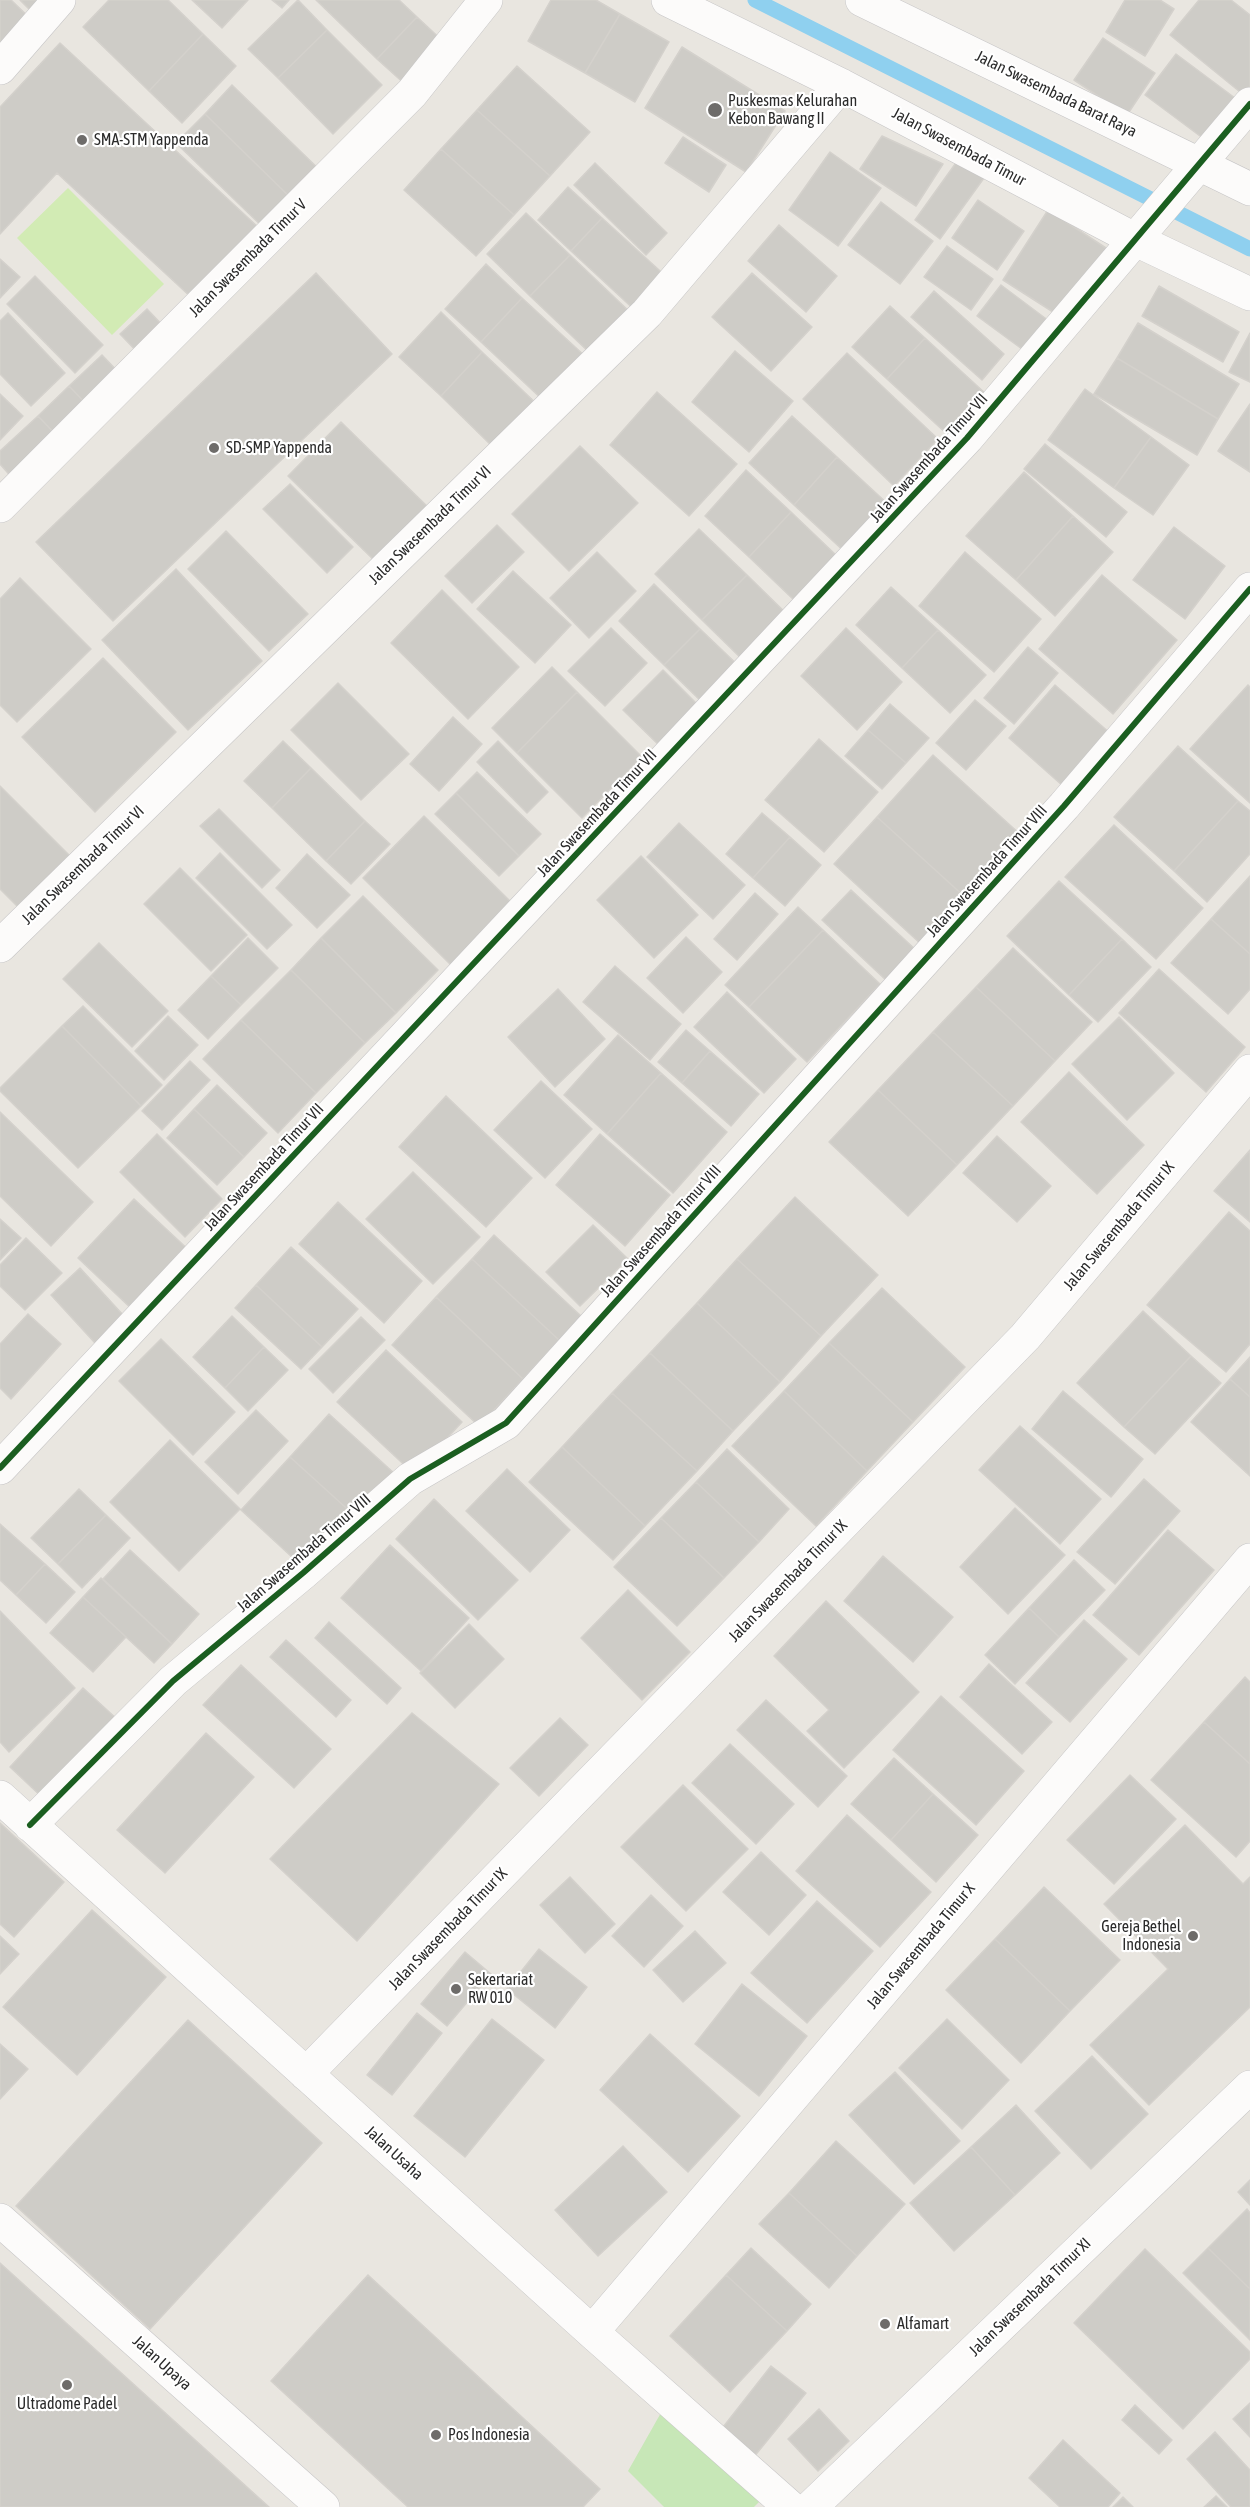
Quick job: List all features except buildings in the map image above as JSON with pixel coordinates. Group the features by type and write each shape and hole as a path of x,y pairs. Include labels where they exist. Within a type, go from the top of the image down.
{"street":[{"path":"0,68 59,0"},
{"name":"Jalan Swasembada Timur V","path":"0,506 412,93 486,0"},
{"name":"Jalan Swasembada Timur","path":"668,0 1140,235 1250,294"},
{"name":"Jalan Swasembada Barat Raya","path":"862,0 904,8 1194,171 1250,189"},
{"name":"Jalan Swasembada Timur VI","path":"0,946 646,313 841,85"},
{"name":"Jalan Swasembada Timur VII","path":"0,1468 968,438 1250,104"},
{"name":"Jalan Swasembada Timur VIII","path":"30,1825 173,1681 303,1574 410,1479 506,1423 1064,806 1250,589"},
{"name":"Jalan Swasembada Timur IX","path":"306,2074 1025,1337 1250,1071"},
{"name":"Jalan Swasembada Timur X","path":"592,2332 1250,1560"},
{"name":"Jalan Usaha","path":"0,1797 592,2332 790,2507"},
{"name":"Jalan Swasembada Timur XI","path":"811,2507 1250,2087"},
{"name":"Jalan Upaya","path":"0,2220 323,2507"}],"green space":[{"path":"68,188 164,284 112,335 17,238"},
{"path":"662,2411 761,2500 754,2507 664,2507 628,2471"}],"waterway":[{"path":"755,0 1250,249"}],"cycle path":[{"path":"0,1468 967,438 1250,104"},
{"path":"30,1825 173,1681 303,1573 410,1479 506,1423 1064,806 1250,589"}],"place":[{"name":"Puskesmas Kelurahan Kebon Bawang II","path":"715,110"},
{"name":"SMA-STM Yappenda","path":"82,140"},
{"name":"SD-SMP Yappenda","path":"214,448"},
{"name":"Gereja Bethel Indonesia","path":"1193,1936"},
{"name":"Sekertariat RW 010","path":"456,1989"},
{"name":"Alfamart","path":"885,2324"},
{"name":"Ultradome Padel","path":"67,2385"},
{"name":"Pos Indonesia","path":"436,2435"}]}
